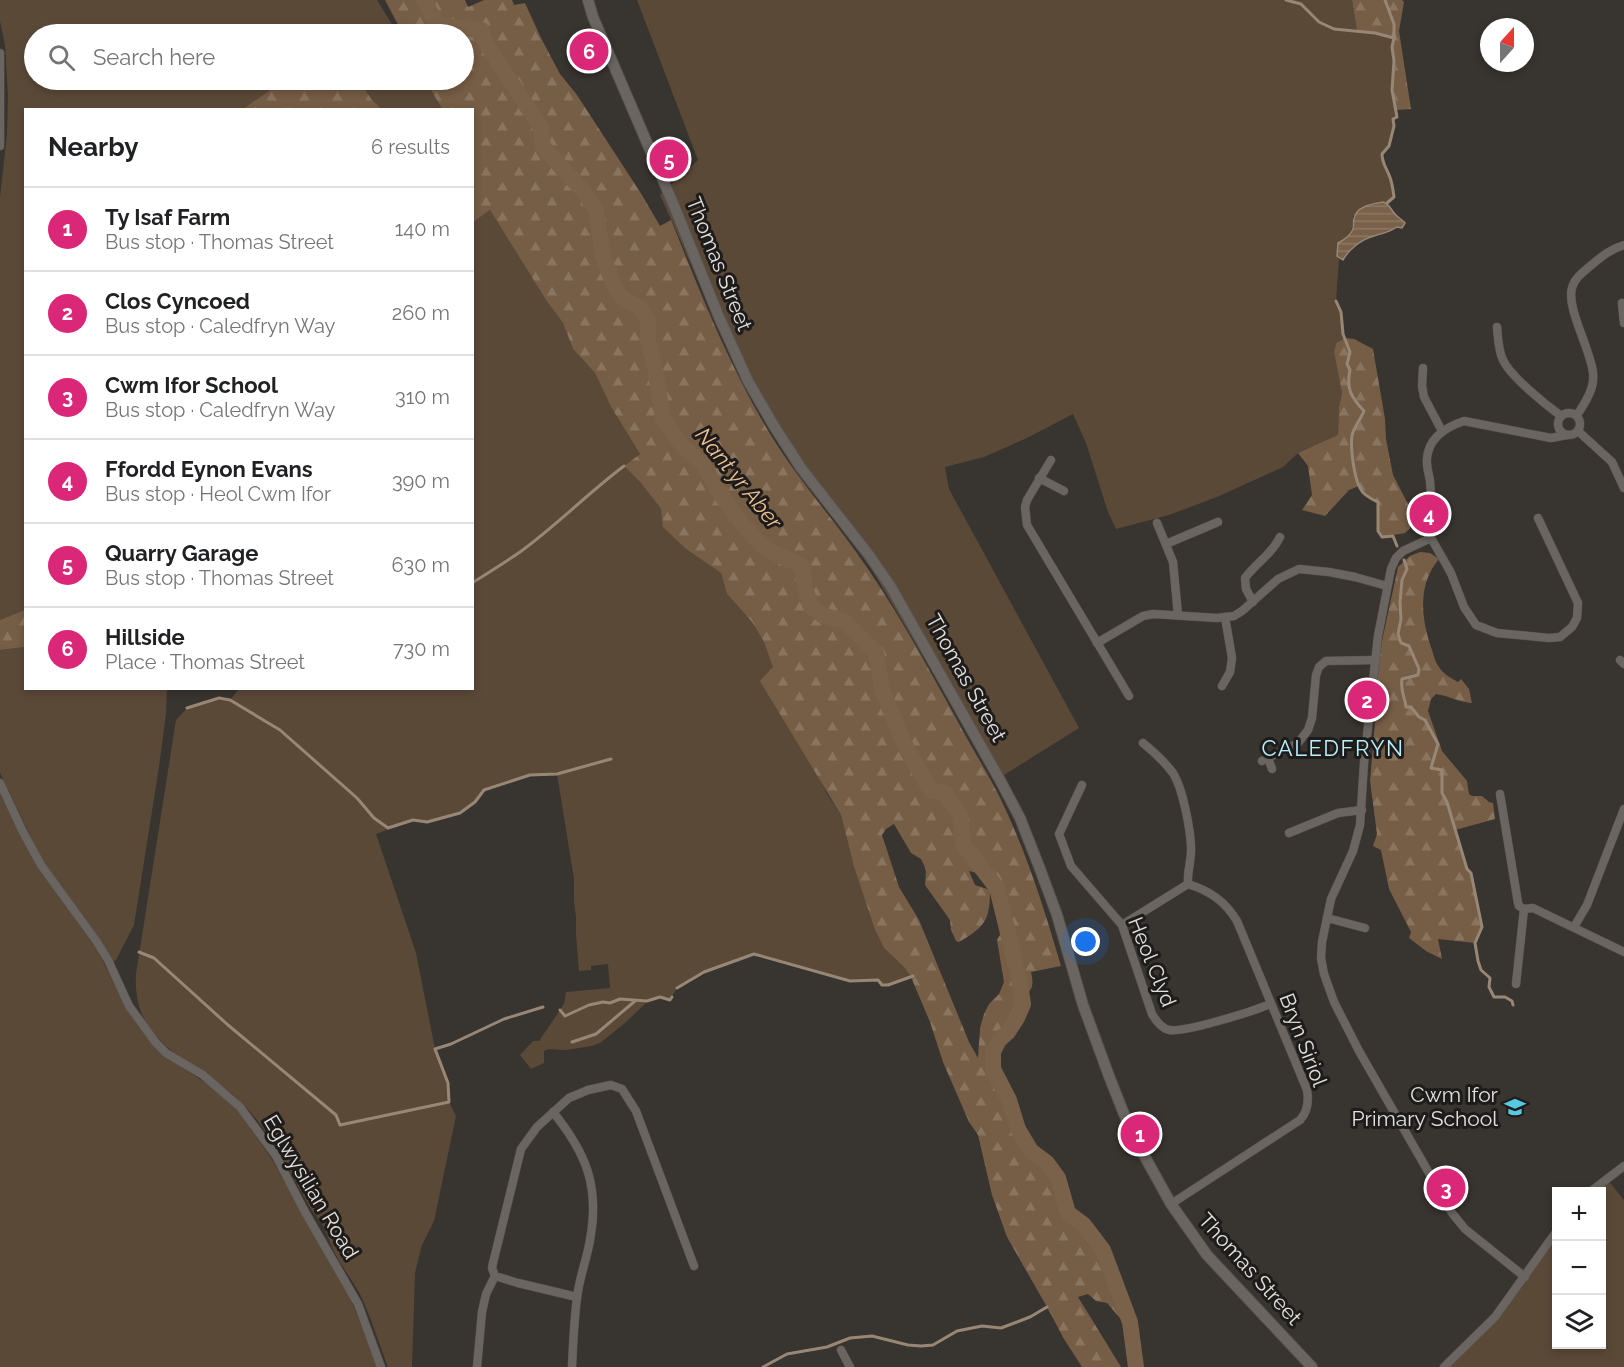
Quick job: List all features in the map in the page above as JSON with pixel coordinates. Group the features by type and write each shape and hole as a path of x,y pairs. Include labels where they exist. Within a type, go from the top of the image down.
{"main road":[{"name":"Thomas Street","path":"588,0 593,17 675,208 719,318 748,381 801,468 891,587 1020,819 1053,906 1083,1005 1108,1076 1134,1136 1171,1204 1207,1255 1312,1367"}],"street":[{"path":"0,53 0,146"},
{"path":"1577,415 1588,397 1594,374 1572,304 1572,288 1583,272 1611,250 1624,245"},
{"path":"1622,303 1624,323"},
{"path":"1497,327 1499,350 1506,365 1540,400 1561,416"},
{"path":"1424,368 1422,386 1424,397 1442,431"},
{"path":"1538,518 1578,603 1577,618 1572,627 1560,637 1549,638 1497,633 1476,625 1464,607 1451,573 1431,538 1432,519 1427,459 1431,443 1442,431 1464,421 1557,438 1572,435 1578,431 1581,424 1577,415 1568,412 1561,416 1558,425 1549,433 1542,435"},
{"path":"1558,425 1561,432 1567,435"},
{"path":"1578,431 1612,462 1624,488"},
{"path":"1051,460 1027,500 1025,507 1027,525 1129,696"},
{"path":"1039,478 1064,491"},
{"path":"1166,544 1218,522"},
{"path":"1157,523 1173,562 1178,615"},
{"path":"1253,602 1246,589 1245,578 1275,548 1280,537"},
{"path":"1431,538 1411,546 1399,554 1393,563 1378,636 1358,838 1331,899 1321,958 1334,1002 1359,1051 1452,1213 1465,1228 1525,1276"},
{"path":"1097,643 1143,615 1234,616 1278,579 1299,569 1355,577 1387,586"},
{"path":"1222,686 1230,672 1232,658 1225,617"},
{"path":"1272,769 1265,759 1298,744 1308,730 1312,718 1316,675 1319,667 1326,662 1376,660"},
{"path":"1122,925 1188,884 1187,874 1191,848 1185,809 1174,776 1162,759 1143,743"},
{"name":"Eglwysilian Road","path":"0,783 40,865 97,942 129,1006 156,1043 166,1053 203,1075 240,1107 276,1156 358,1304 381,1367"},
{"name":"Heol Clyd","path":"1082,785 1059,834 1071,866 1122,925 1152,1014 1158,1023 1166,1029 1174,1030 1220,1020 1270,1005"},
{"path":"1500,794 1519,906 1524,909 1533,908 1624,952"},
{"path":"1574,927 1587,905 1621,822 1624,809"},
{"path":"1289,833 1338,813 1362,810"},
{"name":"Bryn Siriol","path":"1171,1204 1300,1120 1306,1112 1308,1098 1307,1090 1230,909 1214,896 1188,884"},
{"path":"1516,984 1524,909"},
{"path":"1328,918 1365,928"},
{"path":"477,1367 482,1312 486,1294 495,1276 492,1269 493,1263 521,1149 537,1127 569,1098 588,1090 611,1085 622,1089 636,1112 694,1266"},
{"path":"553,1112 569,1132 582,1154 592,1183 595,1208 591,1239 577,1297 572,1367"},
{"path":"1595,1187 1624,1166"},
{"path":"1444,1367 1495,1317 1552,1239"},
{"path":"495,1276 577,1297"},
{"path":"841,1350 850,1367"}],"shaded area":[{"path":"0,0 377,0 392,24 24,24 24,90 270,90 244,108 24,108 24,611 0,620 0,197 7,134 8,96 5,45 0,21"},
{"path":"637,0 1352,0 1357,31 1394,38 1392,90 1397,117 1393,119 1394,126 1389,146 1382,154 1382,161 1390,177 1394,197 1387,203 1383,202 1353,216 1350,232 1338,243 1336,301 1341,312 1345,338 1336,343 1334,352 1342,393 1338,436 1298,453 1283,467 1217,497 1169,515 1116,529 1108,512 1086,443 1073,414 984,457 945,467 949,489 1079,728 996,780 871,568 797,470 741,376 660,195 698,160"},
{"path":"366,90 431,90 441,108 381,108"},
{"path":"1383,202 1389,205 1405,223 1402,228 1397,227 1365,239 1352,248 1343,260 1337,256 1338,243 1347,238 1352,231 1358,211 1365,206"},
{"path":"490,210 563,323 573,349 595,373 611,407 640,454 624,466 661,509 675,538 686,549 721,573 727,594 752,622 764,642 817,773 841,815 854,867 875,930 884,948 911,977 888,985 882,985 878,980 850,981 754,954 704,972 677,988 670,1000 660,997 648,1001 600,1043 566,1050 548,1049 544,1051 544,1063 531,1069 520,1055 533,1041 539,1041 564,1004 566,992 610,988 608,964 591,966 591,970 579,971 574,879 557,774 530,775 484,790 475,802 460,813 427,822 413,820 376,834 416,953 435,1049 448,1083 449,1102 456,1116 434,1221 422,1245 415,1273 412,1367 388,1367 360,1294 339,1260 321,1222 271,1140 243,1104 226,1089 172,1051 157,1037 145,1020 138,1000 136,974 176,720 187,708 219,698 230,700 238,690 474,690 474,221"},
{"path":"24,647 24,690 167,690 159,767 134,925 116,960 112,962 43,862 0,773 0,650"},
{"path":"0,794 38,867 99,953 137,1024 159,1052 213,1088 235,1106 273,1161 351,1300 378,1367 0,1367"},
{"path":"1606,1178 1624,1200 1624,1367 1444,1367 1495,1317 1552,1239 1552,1349 1606,1349 1606,1187 1595,1187"}],"green space":[{"path":"385,0 465,0 468,7 484,0 512,0 514,5 525,3 560,74 577,95 660,226 671,220 717,331 757,411 783,454 881,589 994,786 1028,864 1061,966 1031,972 1032,984 1030,990 1022,998 1023,1004 1017,1018 1008,1032 999,1040 993,1052 993,1069 1009,1100 1018,1129 1031,1151 1047,1163 1058,1178 1068,1213 1084,1225 1103,1250 1130,1322 1131,1331 1107,1303 1096,1301 1088,1294 1078,1297 1121,1367 1082,1367 1007,1237 992,1195 978,1135 969,1122 943,1062 930,1022 911,977 884,948 875,930 854,867 841,815 760,681 773,667 764,642 752,622 727,594 721,573 686,549 663,527 661,509 624,466 640,454 611,407 595,373 573,349 563,323 490,210 474,221 474,108 441,108 431,90 474,90 474,24 398,24","holes":["894,824 911,853 921,859 926,872 925,885 950,920 956,941 959,942 975,932 984,922 989,909 990,890 975,885 969,871 986,875 997,888 1006,925 997,940 1004,982 999,994 989,1004 984,1014 980,1028 978,1058 969,1042 919,920 899,887 882,835 886,829"]},
{"path":"1352,0 1402,0 1404,2 1399,31 1411,109 1396,110 1392,90 1394,38 1357,31"},
{"path":"270,90 366,90 381,108 244,108"},
{"path":"1345,338 1354,339 1373,349 1393,475 1410,508 1410,528 1405,533 1382,537 1378,531 1378,503 1367,496 1359,486 1349,490 1325,516 1302,510 1312,495 1308,466 1298,453 1338,435 1342,393 1334,352 1336,343"},
{"path":"1420,552 1430,553 1439,559 1427,580 1423,603 1425,626 1435,659 1445,674 1458,682 1461,679 1469,689 1472,703 1436,694 1431,699 1428,711 1442,751 1467,781 1469,794 1482,796 1493,803 1495,819 1455,830 1467,869 1471,873 1482,927 1475,943 1438,939 1442,959 1426,951 1409,938 1411,932 1389,889 1381,850 1373,846 1377,834 1370,781 1375,690 1382,641 1398,567 1410,556"},
{"path":"24,610 24,647 0,650 0,620"}],"waterway":[{"name":"Nant yr Aber","path":"424,0 436,24"},
{"path":"1286,0 1301,4 1319,22 1334,29 1375,33 1394,38"},
{"path":"1385,0 1394,24 1392,90 1397,117 1393,119 1394,126 1389,146 1382,154 1394,197 1387,203"},
{"name":"Nant yr Aber","path":"474,29 481,30 484,40 541,128 543,147 584,192 596,210 603,257 615,288 624,299 639,307 648,319 648,342 654,362 663,418 684,448 703,464 721,495 743,525 766,549 802,566 810,605 822,615 844,621 876,653 882,690 904,743 930,790 945,793 960,814 963,844 997,888 1023,1004 1017,1018 1008,1032 999,1040 993,1052 993,1069 1009,1100 1018,1129 1031,1151 1047,1163 1058,1178 1068,1213 1084,1225 1103,1250 1130,1322 1136,1367"},
{"path":"1336,301 1341,312 1343,334 1350,352 1347,364 1350,370 1349,388 1364,411 1352,437 1356,476 1363,493 1378,502 1378,531 1382,537 1393,536 1397,546"},
{"path":"474,582 533,542 624,466"},
{"path":"1404,560 1407,569 1402,580 1401,619 1398,634 1401,643 1409,646 1419,669 1418,675 1402,679 1406,707 1411,707 1419,717 1425,720 1438,744 1431,768 1442,770 1442,793 1447,802 1467,869 1471,873 1482,927 1475,943 1481,970 1490,978 1489,987 1494,997 1505,997 1512,1001 1513,1005"},
{"path":"187,708 219,698 230,700 280,730 357,798 374,818 388,828 413,820 427,822 460,813 475,802 484,790 530,775 557,774 611,759"},
{"path":"139,952 154,958 228,1025 336,1115 340,1125 449,1102 448,1083 435,1049 504,1019 543,1007"},
{"path":"677,988 704,972 754,954 850,981 878,980 882,985 888,985 913,976"},
{"path":"560,1010 565,1016 589,1005 603,1002 610,1003 620,999 647,1001 660,997 670,1000 672,997"},
{"path":"572,1042 596,1034 635,1001"},
{"path":"763,1367 787,1354 827,1347 850,1338 872,1336 908,1345 933,1345 957,1331 982,1326 1001,1328 1030,1317 1047,1307"}],"place":[{"name":"Hillside","path":"589,51"},
{"name":"Quarry Garage","path":"669,159"},
{"name":"Ffordd Eynon Evans","path":"1429,514"},
{"name":"Clos Cyncoed","path":"1367,700"},
{"name":"Cwm Ifor Primary School","path":"1515,1107"},
{"name":"Ty Isaf Farm","path":"1140,1134"},
{"name":"Cwm Ifor School","path":"1446,1188"}],"district":[{"name":"CALEDFRYN","path":"1333,748"}]}
